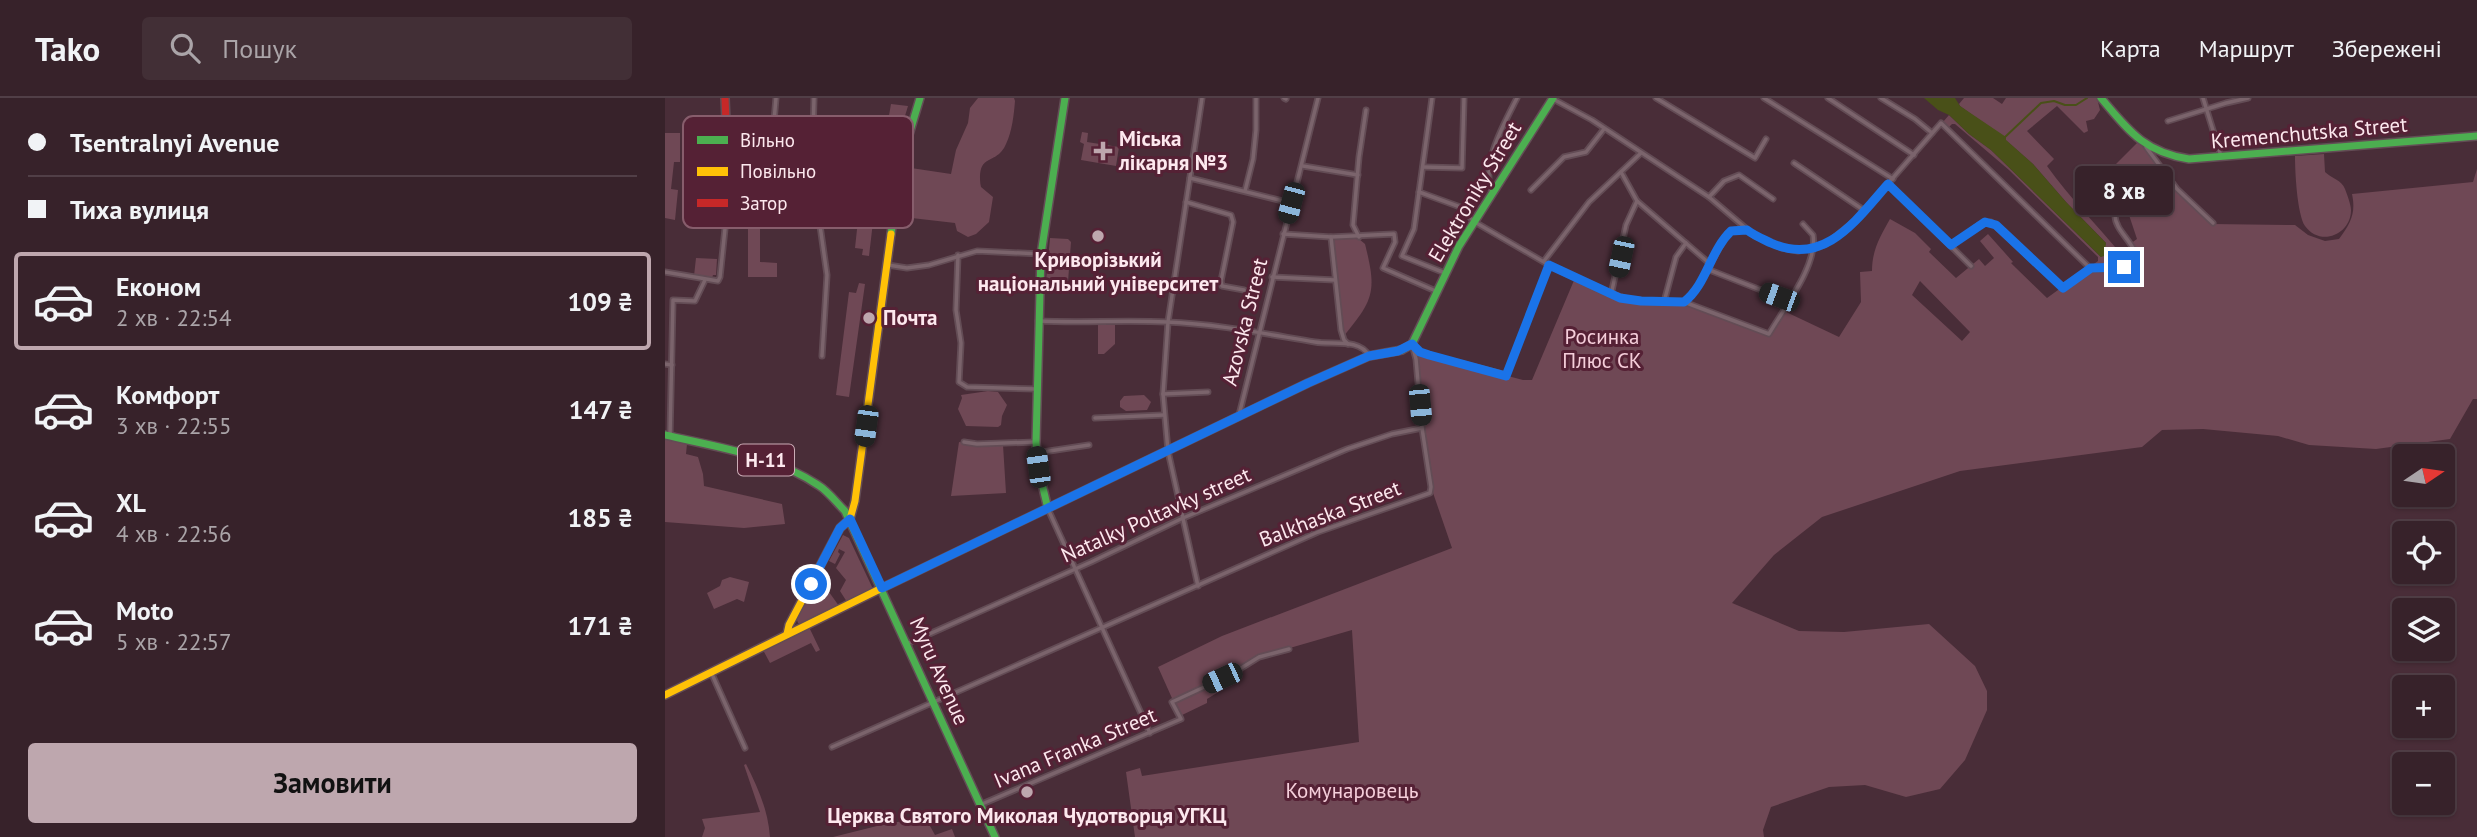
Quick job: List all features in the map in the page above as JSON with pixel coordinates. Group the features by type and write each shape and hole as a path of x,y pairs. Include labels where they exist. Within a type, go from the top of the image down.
{"main road":[{"path":"725,98 727,116"},
{"path":"913,121 920,98"},
{"path":"1048,509 1036,453 1038,321 1041,254 1065,98"},
{"name":"Elektroniky Street","path":"1412,344 1473,221 1553,98"},
{"path":"2101,98 2146,146"},
{"name":"Kremenchutska Street","path":"2146,146 2161,154 2199,160 2477,136"},
{"path":"787,634 794,615 840,528 850,519 857,490 893,228"},
{"path":"665,695 1308,383 1369,356 1398,351 1412,344"},
{"name":"Н-11","path":"668,436 742,452 796,471 820,486 850,519"},
{"name":"Myru Avenue","path":"850,519 995,837"}],"street":[{"path":"774,116 776,98"},
{"path":"813,116 814,98"},
{"path":"1198,586 1168,451 1163,394 1168,322 1202,98"},
{"path":"1245,191 1255,146 1256,98"},
{"name":"Azovska Street","path":"1238,418 1318,98"},
{"path":"1432,98 1415,229 1402,256 1446,274"},
{"path":"1422,167 1454,170 1462,168 1464,98"},
{"path":"1492,192 1489,174 1492,158 1502,125 1517,98"},
{"path":"1553,98 1709,197 1755,236 1790,250 1813,249 1833,239 1865,211 1941,123 2091,268"},
{"path":"1656,98 1755,158 1766,139"},
{"path":"1764,98 1893,179"},
{"path":"1828,98 1914,155"},
{"path":"1881,98 1932,133"},
{"path":"2203,98 2222,158"},
{"path":"2168,121 2248,98"},
{"path":"1359,237 1353,225 1366,110"},
{"path":"1531,190 1564,157 1586,152 1604,130"},
{"path":"2146,146 2176,189 2213,223"},
{"path":"1544,261 1589,202 1641,153"},
{"path":"1794,163 1865,211"},
{"path":"1303,166 1358,175"},
{"path":"1951,245 1979,225 1991,222 2063,288 2091,268 2114,269 2135,262 2135,252 2117,225 2115,215 2134,193 2161,170"},
{"path":"1621,172 1637,201 1709,263"},
{"path":"1709,197 1726,179 1739,174 1773,199"},
{"path":"1190,178 1291,203"},
{"path":"1888,184 1971,266"},
{"path":"1419,192 1462,208 1473,221 1549,265 1611,295 1632,300 1684,302 1769,334 1809,264 1813,235 1803,224"},
{"path":"1611,295 1626,225 1637,201"},
{"path":"1186,202 1231,215 1233,222 1221,281 1226,288 1244,290"},
{"path":"665,272 717,282 720,279 725,228"},
{"path":"819,228 827,275 823,356"},
{"path":"1684,302 1697,288 1727,234 1735,230 1747,230"},
{"name":"Azovska Street","path":"1283,233 1331,237 1394,234 1395,242 1383,268 1438,292"},
{"path":"1331,237 1341,330 1344,341 1348,344"},
{"path":"1664,302 1676,257 1686,243"},
{"path":"888,265 907,268 929,265 977,251 1041,254"},
{"path":"958,255 955,310 961,343 959,382 963,386 1036,389"},
{"path":"1412,344 1420,352 1506,376 1549,265"},
{"path":"1707,269 1789,303"},
{"path":"1272,277 1335,280"},
{"path":"668,436 673,300 695,301 705,280"},
{"path":"1038,321 1168,322 1258,331 1318,343 1348,344 1361,347 1369,356"},
{"name":"Balkhaska Street","path":"832,747 1318,532 1430,493 1416,359 1412,344"},
{"path":"665,364 672,365"},
{"path":"1163,394 1208,392"},
{"path":"665,402 671,402"},
{"path":"1095,418 1164,415"},
{"name":"Natalky Poltavky street","path":"907,643 1183,518 1375,439 1422,428"},
{"path":"964,442 1036,442"},
{"path":"1036,453 1089,445"},
{"path":"1048,509 1150,733"},
{"name":"Ivana Franka Street","path":"980,805 1181,719 1172,702 1230,675 1259,657 1289,649"},
{"path":"711,672 745,748"}],"green space":[{"path":"978,98 1014,98 1015,101 1006,144 1002,151 981,168 981,187 993,197 989,222 976,234 968,237 957,231 955,223 913,218 913,168 951,174 956,150 968,123 970,108"},
{"path":"1964,98 1993,98 2002,104 2006,98 2097,98 2100,110 2094,119 2086,121 2088,131 2084,133 2057,106 2027,131 2054,159 2047,166 2130,265 2137,258 2130,244 2137,239 2129,215 2122,204 2130,193 2113,183 2121,173 2112,168 2138,142 2168,182 2211,224 2295,225 2308,235 2325,241 2339,239 2347,228 2353,212 2352,194 2473,182 2477,169 2477,399 2473,399 2450,439 2392,444 2392,447 2376,449 2309,445 2278,436 2203,429 2162,430 2142,447 1960,471 1822,517 1774,555 1732,603 1799,631 1844,632 1929,624 1975,666 1987,691 1987,710 1965,760 1940,789 1906,797 1865,785 1829,787 1771,807 1763,830 1764,837 1135,837 1126,772 1140,768 1142,776 1359,742 1352,630 1259,657 1230,675 1233,683 1207,699 1207,703 1180,716 1158,667 1222,636 1452,548 1431,487 1412,344 1428,355 1523,380 1532,380 1575,278 1620,298 1684,302 1769,334 1784,311 1839,337 1861,302 1860,272 1872,271 1875,250 1890,219 1915,233 1931,249 1929,252 1956,278 1979,259 1985,266 1994,258 1980,241 1988,234 2013,262 2011,263 2047,298 2098,261 2098,257 2009,170 1955,124 1948,128 1943,122 1949,115 1991,150 2101,257 2106,243 2033,164 2000,135 1960,106","holes":["1920,281 1970,332 1962,341 1912,295"]},
{"path":"891,104 908,106 905,116 889,116"},
{"path":"1082,132 1088,133 1087,142 1119,147 1116,166 1081,160 1084,144 1080,142"},
{"path":"665,133 680,133 680,162 674,162 671,189 678,190 675,220 665,218"},
{"path":"2324,154 2325,172 2344,186 2351,210 2346,226 2340,232 2326,237 2311,232 2302,220 2295,163 2295,156"},
{"path":"748,228 760,228 760,262 777,263 777,277 748,277"},
{"path":"857,228 872,228 869,256 862,255 863,249 855,248"},
{"path":"1050,238 1068,239 1071,242 1068,282 1046,281"},
{"path":"1333,238 1359,239 1365,244 1371,273 1367,304 1343,337"},
{"path":"696,258 717,259 716,275 712,278 694,276"},
{"path":"859,283 865,284 849,397 836,395 849,292 856,293"},
{"path":"1098,325 1115,325 1115,344 1104,354 1098,354"},
{"path":"998,392 1007,405 1001,425 966,426 958,409 961,395"},
{"path":"1144,395 1151,402 1147,410 1126,411 1120,407 1124,396"},
{"path":"665,438 687,444 686,454 698,457 704,486 782,504 785,524 744,528 665,522"},
{"path":"959,442 1003,445 1006,493 951,496"},
{"path":"843,535 849,538 873,589 847,602 840,591 846,580 836,568 845,552 839,549 840,554 835,564 829,561"},
{"path":"730,577 749,582 744,602 737,599 714,609 707,593 720,586 722,580"},
{"path":"814,588 829,592 839,606 802,625 796,617"},
{"path":"809,627 820,650 816,652 811,643 770,663 763,650"},
{"path":"746,764 762,799 770,837 702,837 705,828 702,819 760,812 744,765"},
{"path":"925,817 935,835 952,829 955,837 833,837 881,825"}],"shaded area":[{"path":"1924,98 1955,98 1960,106 2006,137 2106,243 2104,256 2101,257 1991,150"}],"waterway":[{"path":"2004,138 2041,103 2054,101 2076,105 2087,98"}],"traffic: fast":[{"path":"913,121 920,98"},
{"path":"1048,509 1038,467 1036,442 1041,254 1065,98"},
{"path":"882,588 1308,383 1369,356 1402,350 1412,344 1459,246 1553,98"},
{"path":"2101,98 2129,130 2149,145 2173,156 2189,159 2477,136"},
{"path":"891,234 892,228"},
{"path":"665,435 744,453 782,466 822,487 845,511 995,837"}],"traffic: slow":[{"path":"787,634 789,625 840,528 850,519 855,501 891,234"},
{"path":"665,695 882,588"}],"traffic: jam":[{"path":"725,98 726,116"}],"place":[{"name":"Міська лікарня №3","path":"1103,151"},
{"name":"Криворізький національний університет","path":"1098,236"},
{"name":"Почта","path":"869,318"},
{"name":"Церква Святого Миколая Чудотворця УГКЦ","path":"1027,792"}],"route":[{"path":"811,584 840,528 850,519 882,588 1369,356 1398,351 1412,344 1420,352 1506,376 1549,265 1620,298 1684,302 1697,288 1709,263 1731,231 1747,230 1790,250 1819,247 1856,220 1888,184 1951,245 1979,225 1991,222 2063,288 2091,268 2124,267"}],"park label":[{"name":"Росинка Плюс СК","path":"1602,349"},
{"name":"Комунаровець","path":"1352,791"}]}
